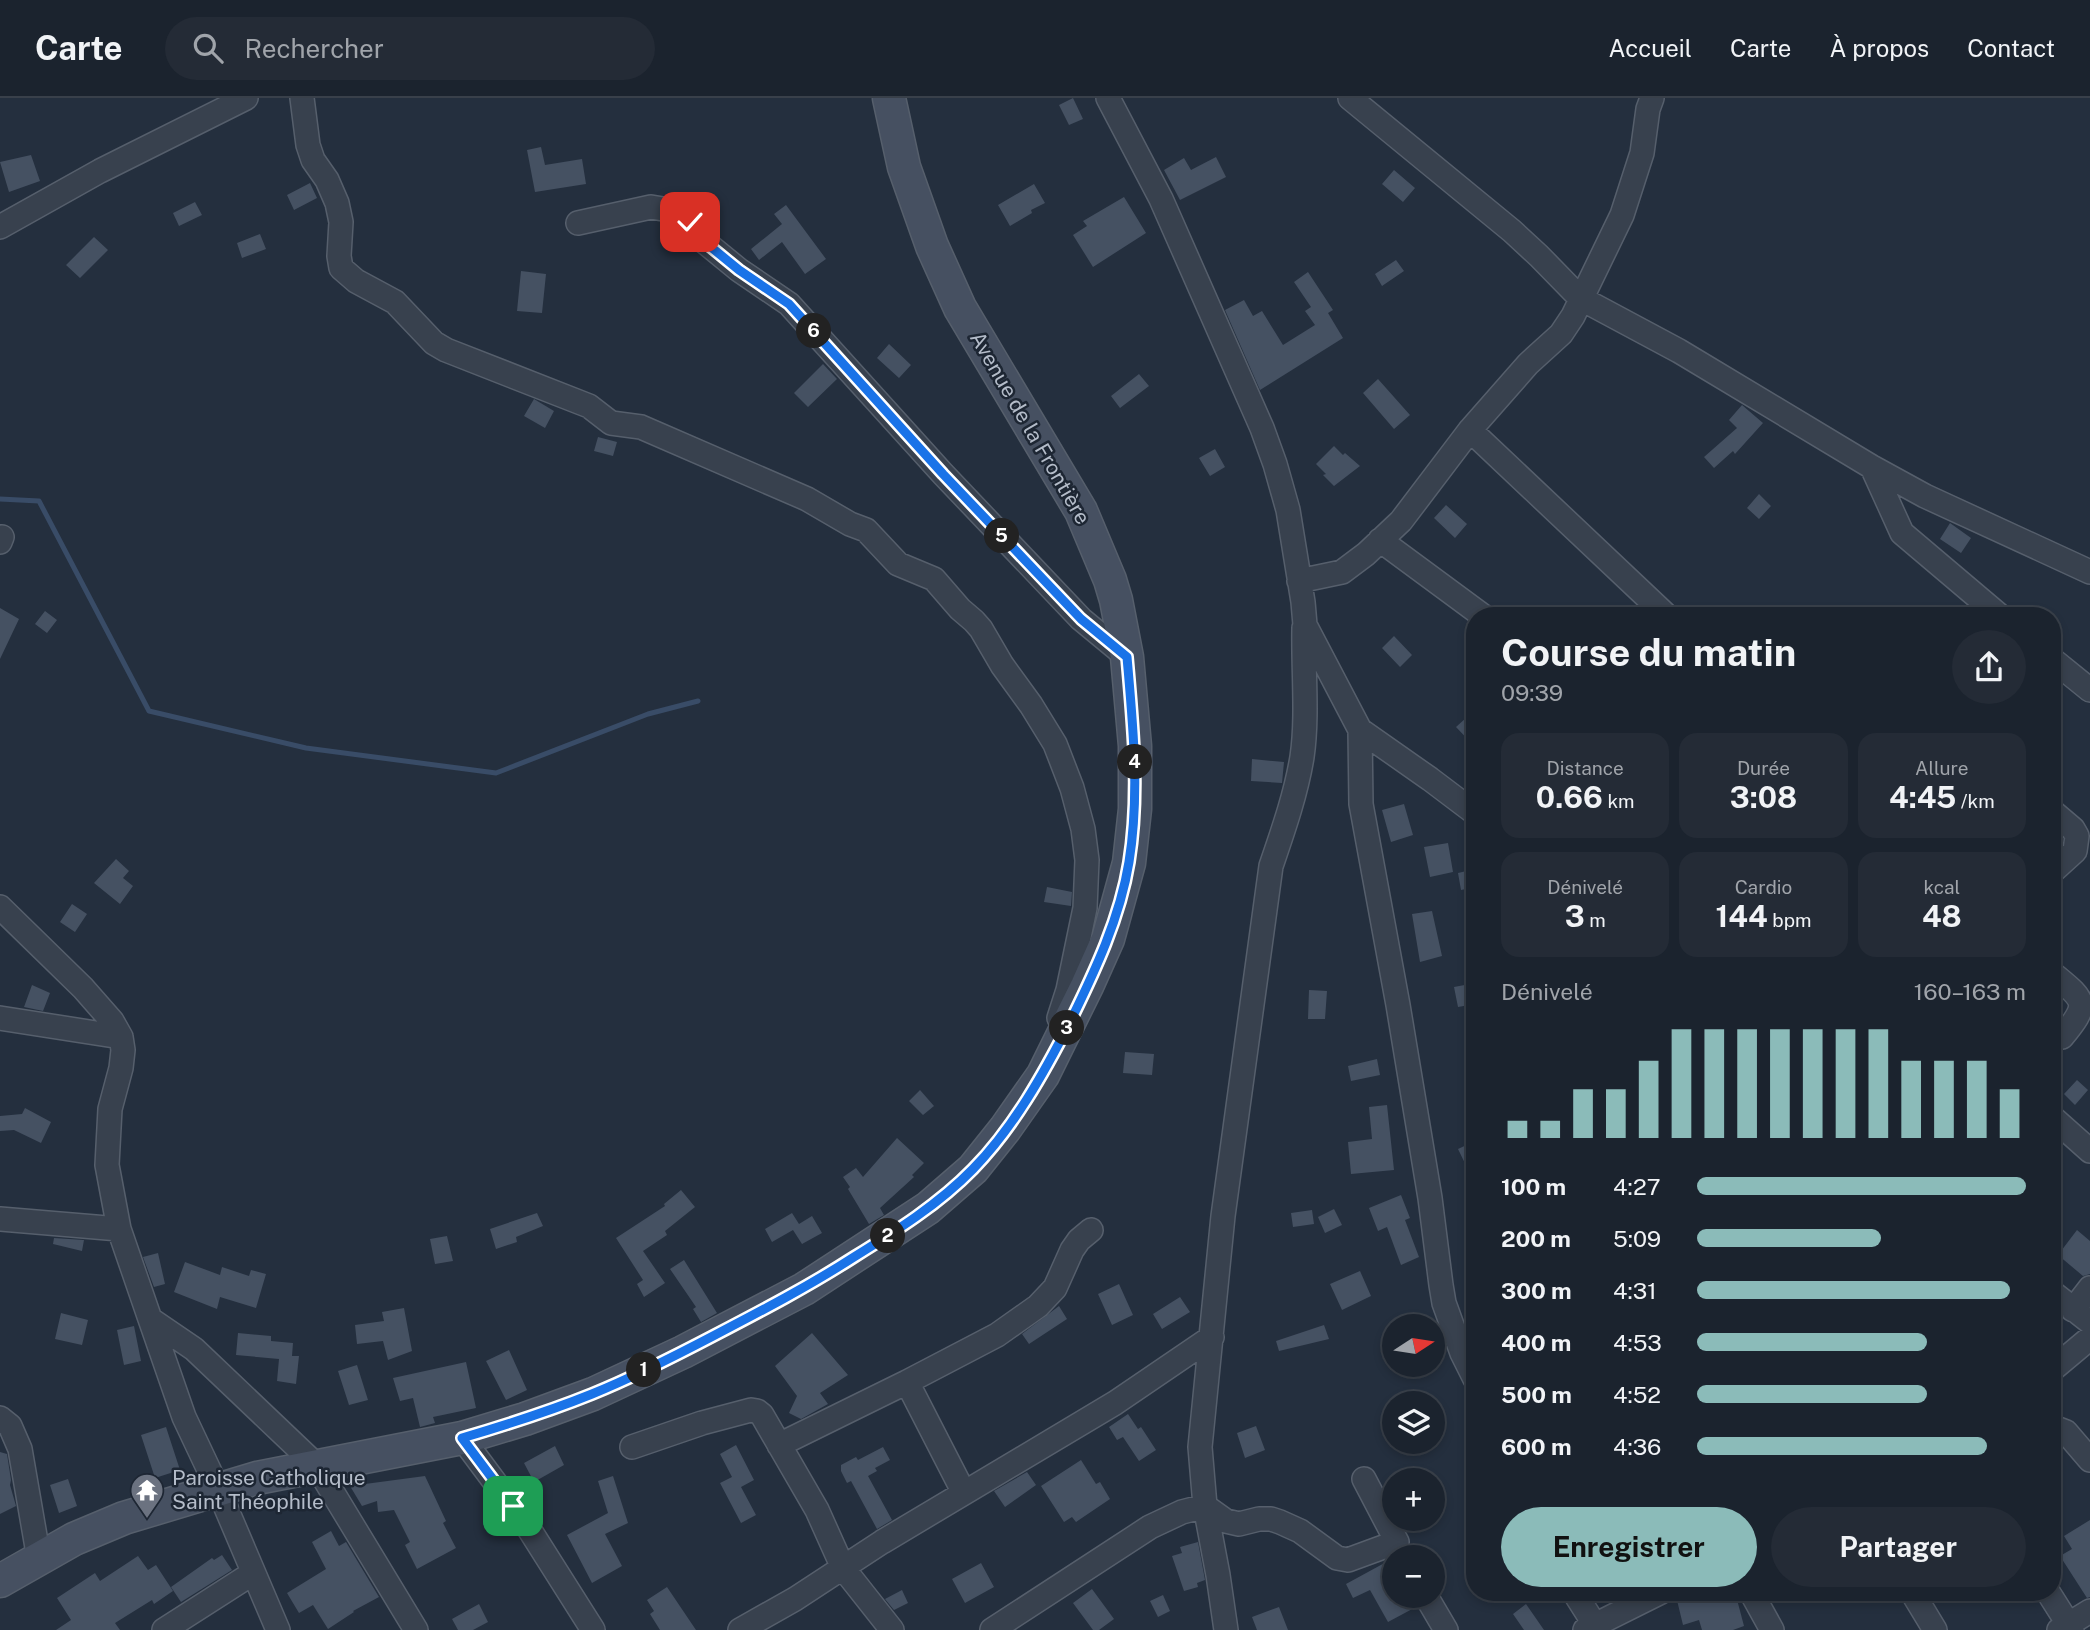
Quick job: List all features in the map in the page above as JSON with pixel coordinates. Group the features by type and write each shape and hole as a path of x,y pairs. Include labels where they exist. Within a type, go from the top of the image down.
{"street":[{"path":"0,227 100,171 246,98"},
{"path":"302,98 308,145 313,160 327,180 337,202 341,222 341,268 356,281 403,308 434,343 589,406 611,423 641,428 807,499 850,524 866,530 898,564 934,579 981,629 1055,744 1083,829 1087,860 1085,908 1068,989 1043,1075"},
{"name":"Avenue de la Frontière","path":"0,1581 74,1539 124,1518 257,1478 462,1438 593,1394 683,1352 804,1289 928,1208 973,1169 1043,1075 1108,939 1129,863 1135,809 1135,746 1127,657 1110,580 1081,511 960,308 932,246 904,167 889,98"},
{"path":"1108,98 1161,199 1262,428 1288,510 1305,625 1305,732 1302,758 1272,866 1223,1216 1200,1447 1205,1506 1219,1574 1226,1630"},
{"path":"1350,98 1511,231 1580,298 1679,351 1872,467 1926,496 2090,572"},
{"path":"1299,581 1342,572 1380,540 1412,509 1470,429 1528,364 1561,334 1573,316 1622,215 1642,153 1652,98"},
{"path":"578,223 652,207 675,211 690,222 706,243 739,270 789,304 943,474 1081,619 1127,657"},
{"path":"1470,429 1658,607"},
{"path":"1872,467 1902,533 1989,607"},
{"path":"1380,540 1471,607"},
{"path":"1305,625 1360,730 1466,806"},
{"path":"2061,666 2090,690"},
{"path":"1360,730 1361,804 1398,1005 1430,1198 1444,1303 1466,1361"},
{"path":"2061,819 2077,836 2075,851 2061,864"},
{"path":"0,907 83,989 112,1021 121,1037 123,1051 110,1109 107,1165 119,1230 184,1416 278,1630"},
{"path":"2061,980 2075,991 2085,1008 2085,1013 2062,1037"},
{"path":"0,1018 121,1037"},
{"path":"2061,1125 2090,1150"},
{"path":"0,1219 119,1230"},
{"path":"779,1445 997,1335 1038,1306 1055,1288 1072,1250 1091,1230"},
{"path":"2061,1299 2082,1316 2090,1288"},
{"path":"150,1319 194,1349 316,1465 416,1630"},
{"path":"740,1630 1115,1403 1212,1337"},
{"path":"2061,1362 2090,1338"},
{"path":"907,1382 964,1493"},
{"path":"632,1447 702,1423 751,1410 757,1411 762,1415 817,1510 843,1568 892,1630"},
{"path":"0,1419 10,1426 20,1449 39,1559"},
{"path":"2061,1430 2066,1432 2090,1460"},
{"path":"462,1438 526,1524 593,1630"},
{"path":"1364,1479 1398,1545"},
{"path":"1205,1506 1226,1521 1239,1524 1259,1519 1280,1522 1300,1531 1337,1558 1348,1560 1382,1554"},
{"path":"992,1630 1150,1527 1205,1506"},
{"path":"164,1630 253,1573"},
{"path":"1579,1601 1593,1628 1644,1601"},
{"path":"1756,1601 1772,1630"},
{"path":"1917,1601 1935,1630"},
{"path":"2053,1601 2066,1628 2090,1611"},
{"path":"1433,1608 1446,1630"}],"building":[{"path":"1073,98 1083,119 1069,125 1059,105"},
{"path":"541,147 545,165 582,159 586,184 535,192 527,150"},
{"path":"31,155 40,181 9,192 0,162"},
{"path":"1216,157 1226,177 1180,200 1164,170 1184,158 1191,170"},
{"path":"1394,170 1415,188 1403,202 1382,184"},
{"path":"310,183 317,198 294,210 287,195"},
{"path":"1034,184 1045,203 1010,226 998,205"},
{"path":"1124,197 1146,233 1093,267 1073,235 1087,226 1083,221"},
{"path":"195,202 202,215 179,226 173,213"},
{"path":"786,205 826,259 805,274 782,242 759,260 751,249 782,224 774,214"},
{"path":"260,234 266,249 242,258 237,243"},
{"path":"94,237 108,250 80,278 66,265"},
{"path":"1396,260 1404,271 1382,286 1375,274"},
{"path":"521,271 546,274 542,313 517,311"},
{"path":"1308,272 1333,310 1328,313 1343,338 1260,390 1225,310 1244,300 1253,316 1262,311 1283,345 1315,325 1305,311 1311,307 1294,282"},
{"path":"889,344 911,365 899,378 877,358"},
{"path":"823,364 837,379 808,407 794,393"},
{"path":"1139,374 1149,386 1120,408 1111,396"},
{"path":"1378,379 1410,415 1394,429 1363,393"},
{"path":"534,399 554,411 545,428 524,416"},
{"path":"1742,405 1763,423 1735,454 1733,451 1714,468 1704,457 1737,428 1729,420"},
{"path":"598,437 617,442 613,456 594,451"},
{"path":"1334,446 1360,466 1334,486 1316,464"},
{"path":"1215,449 1225,467 1210,476 1199,458"},
{"path":"1759,494 1771,506 1759,519 1747,508"},
{"path":"1446,505 1467,524 1455,538 1434,518"},
{"path":"1950,523 1971,538 1961,553 1940,539"},
{"path":"0,608 19,619 0,659"},
{"path":"45,611 57,620 47,633 35,624"},
{"path":"1394,636 1412,655 1400,667 1382,648"},
{"path":"1466,718 1466,738 1456,727"},
{"path":"1252,759 1284,762 1282,783 1251,781"},
{"path":"1404,804 1413,835 1391,842 1382,810"},
{"path":"1448,843 1453,872 1430,877 1424,847"},
{"path":"116,859 129,871 123,878 133,886 120,904 94,883"},
{"path":"1466,871 1466,889 1461,890 1458,873"},
{"path":"1047,887 1072,892 1071,906 1044,902"},
{"path":"72,904 87,914 75,932 60,922"},
{"path":"1432,911 1442,956 1420,962 1412,914"},
{"path":"32,985 50,993 43,1011 24,1007"},
{"path":"1466,985 1466,1006 1458,1007 1454,987"},
{"path":"1309,990 1327,991 1325,1019 1308,1019"},
{"path":"1125,1052 1154,1054 1152,1075 1123,1073"},
{"path":"1377,1059 1380,1075 1351,1081 1348,1066"},
{"path":"2077,1080 2088,1090 2075,1105 2064,1094"},
{"path":"920,1090 934,1106 923,1115 909,1101"},
{"path":"1387,1105 1394,1170 1351,1174 1348,1142 1372,1139 1369,1107"},
{"path":"25,1108 51,1122 41,1143 14,1130 0,1131 0,1116 22,1114"},
{"path":"897,1138 924,1163 912,1175 914,1177 880,1208 884,1215 869,1224 843,1177 856,1168 863,1177"},
{"path":"1466,1145 1466,1165 1458,1149"},
{"path":"681,1190 695,1207 665,1231 667,1235 643,1251 665,1283 644,1297 637,1284 643,1280 616,1238 665,1206 664,1204"},
{"path":"1401,1195 1410,1218 1405,1220 1419,1257 1401,1265 1387,1227 1378,1231 1369,1208"},
{"path":"1334,1209 1342,1225 1325,1233 1318,1217"},
{"path":"1312,1210 1314,1224 1293,1227 1291,1213"},
{"path":"537,1213 543,1226 516,1237 517,1242 496,1249 490,1229"},
{"path":"792,1213 799,1224 812,1216 822,1233 802,1244 793,1230 772,1242 765,1229"},
{"path":"2077,1230 2090,1241 2090,1274 2083,1276 2061,1258 2061,1251"},
{"path":"447,1236 453,1261 435,1264 430,1239"},
{"path":"54,1238 84,1240 82,1251 53,1244"},
{"path":"158,1253 165,1284 154,1287 143,1257"},
{"path":"684,1260 717,1313 701,1322 693,1309 696,1307 670,1269"},
{"path":"185,1262 220,1275 222,1267 249,1276 251,1270 266,1274 256,1308 220,1297 217,1309 174,1292"},
{"path":"1360,1271 1371,1296 1342,1310 1330,1284"},
{"path":"1119,1284 1133,1315 1112,1325 1098,1294"},
{"path":"1180,1297 1190,1312 1162,1329 1153,1314"},
{"path":"1059,1306 1067,1319 1029,1344 1022,1334"},
{"path":"404,1308 412,1351 388,1360 383,1341 357,1344 355,1325 384,1321 382,1312"},
{"path":"61,1313 88,1320 82,1345 55,1339"},
{"path":"1324,1325 1329,1339 1279,1351 1276,1341"},
{"path":"134,1326 141,1361 124,1365 117,1330"},
{"path":"238,1333 271,1336 271,1341 293,1343 292,1356 299,1356 296,1384 277,1381 279,1359 236,1355"},
{"path":"812,1333 848,1375 820,1393 828,1404 801,1419 789,1413 797,1396 775,1366"},
{"path":"509,1350 527,1390 506,1400 486,1361"},
{"path":"466,1362 476,1408 433,1417 435,1423 420,1427 413,1398 400,1401 393,1378"},
{"path":"357,1365 368,1400 349,1405 338,1371"},
{"path":"1128,1414 1138,1429 1141,1427 1156,1450 1139,1461 1123,1437 1117,1440 1109,1427"},
{"path":"1256,1426 1265,1450 1245,1458 1237,1433"},
{"path":"166,1427 180,1470 155,1478 141,1435"},
{"path":"736,1445 754,1480 741,1487 756,1515 741,1523 720,1483 732,1477 720,1454"},
{"path":"555,1446 564,1465 534,1482 524,1463"},
{"path":"883,1447 890,1460 875,1468 877,1471 868,1476 892,1520 877,1529 851,1481 847,1483 841,1465 856,1457 858,1460"},
{"path":"0,1452 7,1454 10,1485 16,1506 0,1514"},
{"path":"1081,1460 1096,1484 1100,1482 1110,1499 1076,1522 1072,1517 1064,1522 1041,1486"},
{"path":"1027,1472 1036,1485 1005,1507 994,1491"},
{"path":"425,1476 456,1548 417,1569 405,1545 410,1542 394,1510 378,1512 377,1501 362,1506 350,1486"},
{"path":"613,1476 628,1523 605,1534 622,1566 592,1583 567,1535 608,1513 598,1481"},
{"path":"68,1479 77,1506 59,1513 50,1485"},
{"path":"2090,1520 2090,1597 2087,1598 2061,1558 2072,1549 2064,1536"},
{"path":"331,1531 339,1546 346,1542 379,1597 328,1629 313,1605 299,1613 287,1593 326,1569 312,1542"},
{"path":"1198,1542 1205,1580 1197,1583 1198,1587 1184,1591 1172,1556 1182,1553 1180,1547"},
{"path":"222,1555 232,1570 181,1602 171,1587 212,1558 214,1560"},
{"path":"138,1556 148,1570 156,1565 173,1591 154,1604 152,1600 115,1623 120,1630 56,1630 71,1620 57,1598 95,1573 100,1581"},
{"path":"981,1563 994,1587 965,1603 952,1579"},
{"path":"1382,1564 1382,1608 1414,1608 1388,1622 1370,1590 1353,1598 1346,1584"},
{"path":"667,1587 696,1630 660,1630 650,1614 654,1611 647,1600"},
{"path":"1092,1589 1114,1619 1099,1630 1093,1630 1073,1603"},
{"path":"902,1590 908,1603 894,1610 885,1599"},
{"path":"1163,1595 1170,1611 1158,1617 1150,1601"},
{"path":"1677,1601 1737,1601 1744,1626 1733,1630 1702,1630 1699,1620 1683,1625"},
{"path":"479,1604 488,1622 473,1630 458,1630 452,1619"},
{"path":"1526,1604 1544,1630 1524,1630 1513,1614"},
{"path":"1279,1607 1288,1630 1257,1630 1252,1617"}],"waterway":[{"path":"0,499 39,501 149,711 306,748 496,773 648,714 698,701"}],"place":[{"name":"Paroisse Catholique Saint Théophile","path":"147,1520"}],"route":[{"path":"513,1506 462,1438 593,1394 683,1352 804,1289 928,1208 973,1169 1043,1075 1108,939 1129,863 1135,809 1135,746 1127,657 1081,619 943,474 789,304 739,270 706,243 690,222"}]}
